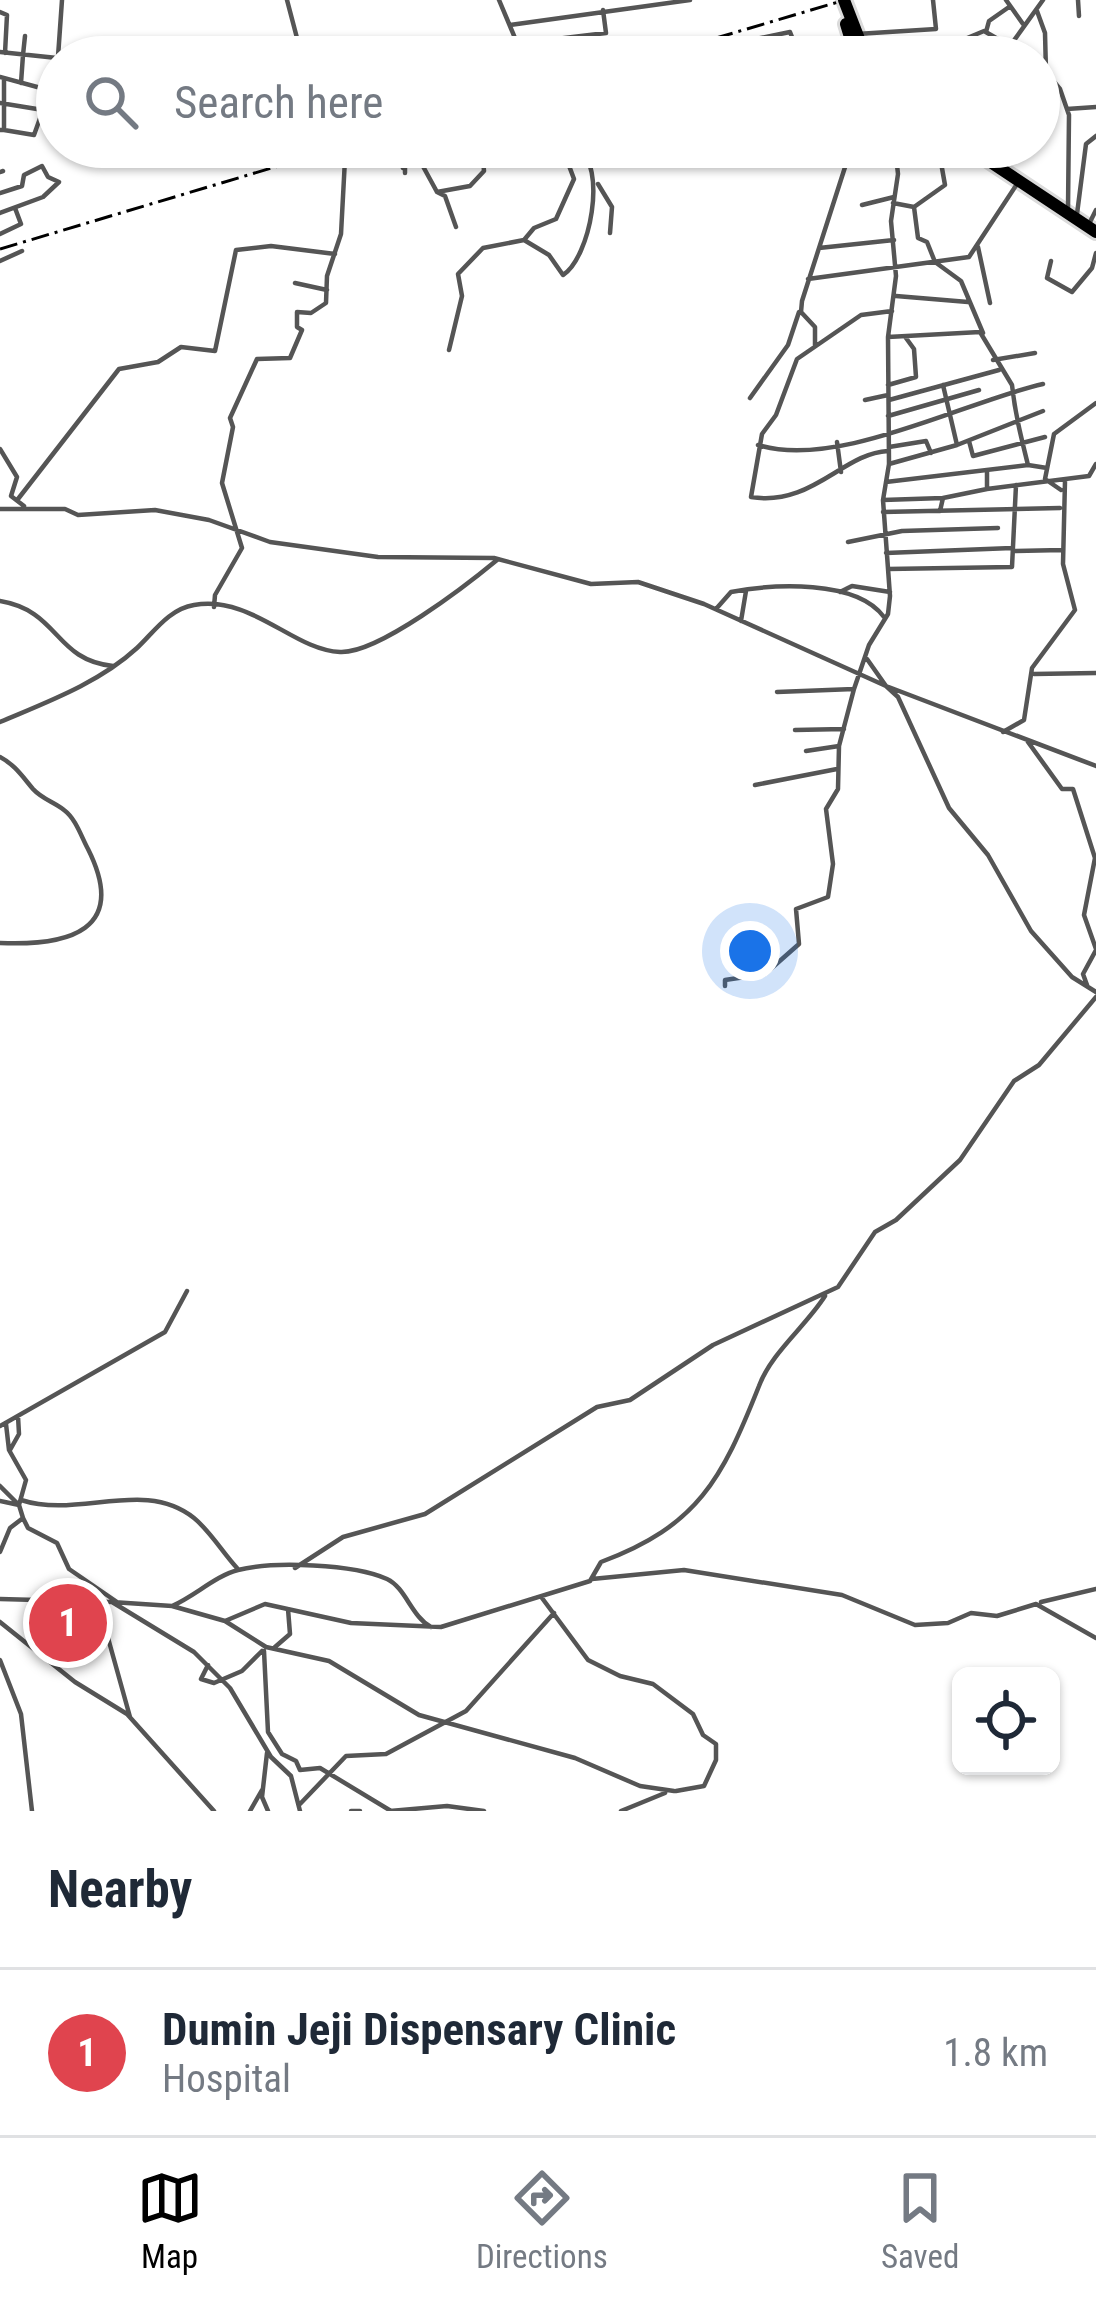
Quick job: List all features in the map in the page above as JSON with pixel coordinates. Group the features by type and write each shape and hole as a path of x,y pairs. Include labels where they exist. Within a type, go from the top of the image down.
{"highway":[{"path":"841,0 851,36"},
{"path":"999,168 1082,223"}],"street":[{"path":"59,36 62,0"},
{"path":"287,0 296,36"},
{"path":"499,0 516,36"},
{"path":"513,26 690,0"},
{"path":"908,36 937,29 933,0"},
{"path":"1017,36 1043,0"},
{"path":"1078,0 1079,16"},
{"path":"986,32 989,21 1007,3 1024,26"},
{"path":"582,36 606,33 603,10"},
{"path":"1037,11 1045,36"},
{"path":"0,12 7,15 3,52 36,57"},
{"path":"762,36 790,32 792,36"},
{"path":"986,32 993,36"},
{"path":"976,36 986,32"},
{"path":"21,82 25,36"},
{"path":"36,87 2,77 2,130 34,135 36,129"},
{"path":"1060,97 1067,109 1082,223"},
{"path":"1,103 36,109"},
{"path":"1067,109 1096,107"},
{"path":"1082,223 1086,144 1096,136"},
{"path":"0,193 22,186 24,175 38,168"},
{"path":"0,213 43,197 58,180 48,177 43,168"},
{"path":"214,607 215,595 242,548 233,532 222,483 233,427 230,418 256,359 272,362 279,354 295,353 302,330 297,327 297,312 321,308 341,234 345,168"},
{"path":"424,168 437,192 445,196 456,227"},
{"path":"437,192 470,186 484,168"},
{"path":"449,350 462,296 460,269 482,248 524,240 563,208 574,178 570,168"},
{"path":"592,168 612,207 610,233"},
{"path":"750,398 788,345 845,168"},
{"path":"725,986 725,980 770,971 799,944 796,909 828,897 833,863 826,809 838,789 839,746 854,689 868,645 886,619 890,592 883,500 889,464 887,337 895,296 898,168"},
{"path":"914,207 945,185 942,168"},
{"path":"524,240 550,255 563,274 569,272 579,257 597,182"},
{"path":"808,279 965,258 978,247 1019,182"},
{"path":"862,205 894,200 914,207"},
{"path":"914,207 918,238 927,242 935,262 961,281 993,360 1018,391"},
{"path":"0,234 21,224 15,208"},
{"path":"1082,223 1096,210"},
{"path":"819,248 894,240"},
{"path":"4,509 26,493 63,435 119,369 152,364 185,346 214,351 236,250 271,246 335,254"},
{"path":"978,247 990,303"},
{"path":"0,261 22,251"},
{"path":"1052,261 1047,278 1072,292 1092,268 1096,253"},
{"path":"295,283 327,290"},
{"path":"895,296 968,302"},
{"path":"802,301 801,312 814,327 815,345"},
{"path":"893,311 861,315 795,362 758,445 753,498 785,497 888,449 926,441 932,453"},
{"path":"943,334 979,328"},
{"path":"887,337 980,332 991,351"},
{"path":"888,385 916,377 914,349 906,338"},
{"path":"993,360 1035,353"},
{"path":"865,400 1000,369"},
{"path":"758,445 837,442 886,433 1043,384"},
{"path":"943,385 957,445"},
{"path":"888,416 979,390"},
{"path":"1018,391 1010,401 1027,445 1028,465"},
{"path":"1061,490 1045,479 1054,434 1096,403"},
{"path":"889,464 969,441 1043,411"},
{"path":"969,441 973,457 1045,437"},
{"path":"837,442 841,473"},
{"path":"0,449 17,477 10,489 29,508"},
{"path":"886,482 1028,465 1047,468"},
{"path":"883,500 943,498 1016,484 1065,481 1089,476 1096,466"},
{"path":"987,472 987,489"},
{"path":"1003,732 1024,720 1034,664 1075,610 1062,550 1061,490 1065,481"},
{"path":"886,565 890,573 1012,567 1016,484"},
{"path":"940,514 943,498"},
{"path":"883,512 1061,508"},
{"path":"4,509 78,515 164,511 209,520 233,532 364,555 497,560 591,584 638,582 716,609 886,686 1096,766"},
{"path":"848,542 884,534 998,528"},
{"path":"884,553 1007,550 1012,549 1013,530"},
{"path":"1001,550 1062,550"},
{"path":"0,722 116,666 170,615 194,605 262,615 327,649 348,652 416,618 497,560"},
{"path":"840,592 852,586 890,592"},
{"path":"741,621 746,590"},
{"path":"716,609 731,592 840,592 878,608 886,619"},
{"path":"0,602 20,604 47,622 69,653 116,666"},
{"path":"295,1568 343,1537 425,1514 597,1407 629,1400 752,1324 824,1297 841,1285 875,1232 896,1220 960,1160 1014,1082 1039,1065 1096,994 1031,931 981,844 949,808 906,711 867,659"},
{"path":"1034,674 1096,673"},
{"path":"777,692 854,689"},
{"path":"795,730 844,729"},
{"path":"1028,742 1062,789 1073,789 1078,815 1092,836 1096,868 1084,915 1096,950 1083,974 1087,988"},
{"path":"806,751 839,746"},
{"path":"0,757 19,770 37,793 67,811 80,829 97,866 103,900 84,932 44,944 0,943"},
{"path":"755,785 837,769"},
{"path":"188,1292 165,1332 3,1425 9,1450 26,1480 20,1503 23,1518 28,1528 57,1543 69,1568 208,1664 267,1751 292,1776 300,1808"},
{"path":"592,1579 601,1562 636,1551 674,1529 721,1474 761,1381 824,1297"},
{"path":"9,1450 19,1435 18,1416"},
{"path":"0,1486 20,1503"},
{"path":"0,1501 81,1507 145,1498 172,1504 196,1520 240,1570"},
{"path":"1,1547 10,1528 23,1518"},
{"path":"172,1606 240,1570 279,1564 347,1568 389,1580 418,1619 431,1627"},
{"path":"224,1622 254,1606 351,1623 431,1627 592,1579 684,1570 842,1595 914,1625 948,1623 971,1613 992,1617 1096,1589"},
{"path":"541,1597 594,1664 653,1684 694,1714 703,1735 716,1744 716,1760 704,1786 674,1791 621,1811"},
{"path":"0,1599 172,1606 224,1622 265,1649"},
{"path":"98,1603 130,1717 147,1743 214,1811"},
{"path":"1036,1604 1096,1638"},
{"path":"275,1647 290,1634 288,1609"},
{"path":"300,1808 326,1772 348,1755 379,1757 447,1723 485,1693 554,1613"},
{"path":"0,1622 75,1682 130,1717"},
{"path":"208,1664 201,1679 212,1684 242,1671 265,1649 275,1647 329,1661 372,1684 388,1700 447,1723 574,1758 640,1786 674,1791"},
{"path":"265,1649 272,1740 300,1771 326,1772 391,1811 447,1807 484,1811"},
{"path":"0,1660 21,1714 32,1811"},
{"path":"250,1811 262,1790 267,1751"},
{"path":"262,1790 268,1811"}],"railway":[{"path":"723,36 845,0"},
{"path":"0,249 272,168"}],"place":[{"name":"Dumin Jeji Dispensary Clinic","path":"68,1623"}]}
